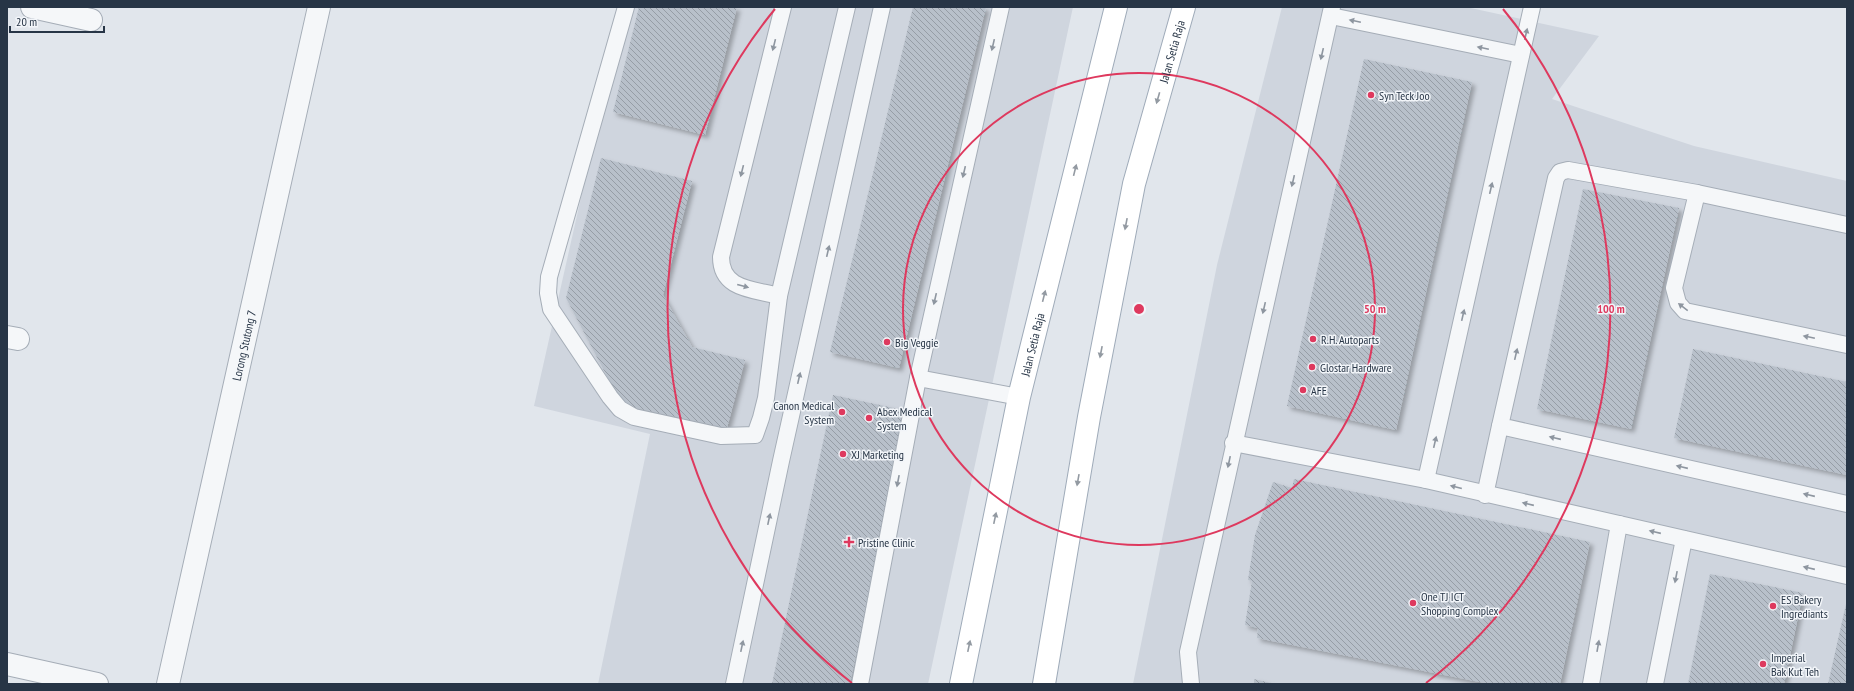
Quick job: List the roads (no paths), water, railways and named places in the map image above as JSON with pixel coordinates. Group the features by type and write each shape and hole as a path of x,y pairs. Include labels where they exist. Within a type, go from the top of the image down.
{"main road":[{"name":"Jalan Setia Raja","path":"961,684 1020,398 1116,7"},
{"name":"Jalan Setia Raja","path":"1044,684 1089,417 1134,184 1184,7"}],"street":[{"path":"32,7 91,20"},
{"name":"Lorong Stutong 7","path":"168,684 320,7"},
{"path":"7,664 97,684"}],"lane":[{"path":"626,7 549,277 548,293 551,309 620,409 634,417 721,436 755,435 761,418 766,398 779,296 847,7"},
{"path":"779,296 737,285 729,281 721,266 721,257 783,7"},
{"path":"734,684 779,469 882,7"},
{"path":"860,684 918,378 1001,7"},
{"path":"1426,480 1532,7"},
{"path":"1191,684 1188,652 1233,443 1331,12 1521,55"},
{"path":"1485,495 1556,178 1560,172 1568,170 1697,193 1847,225"},
{"path":"1697,193 1674,288 1678,304 1685,311 1847,345"},
{"path":"918,378 1020,398"},
{"path":"1500,426 1847,504"},
{"path":"1233,443 1426,480 1485,495 1847,576"},
{"path":"1591,684 1619,524"},
{"path":"1655,684 1684,539"}],"place":[{"name":"Syn Teck Joo","path":"1371,95"},
{"name":"R.H. Autoparts","path":"1313,339"},
{"name":"Big Veggie","path":"887,342"},
{"name":"Glostar Hardware","path":"1312,367"},
{"name":"AFE","path":"1303,390"},
{"name":"Canon Medical System","path":"842,412"},
{"name":"Abex Medical System","path":"869,418"},
{"name":"XJ Marketing","path":"843,454"},
{"name":"Pristine Clinic","path":"849,542"},
{"name":"One TJ ICT Shopping Complex","path":"1413,603"},
{"name":"ES Bakery Ingrediants","path":"1773,606"},
{"name":"Imperial Bak Kut Teh","path":"1763,664"}]}
